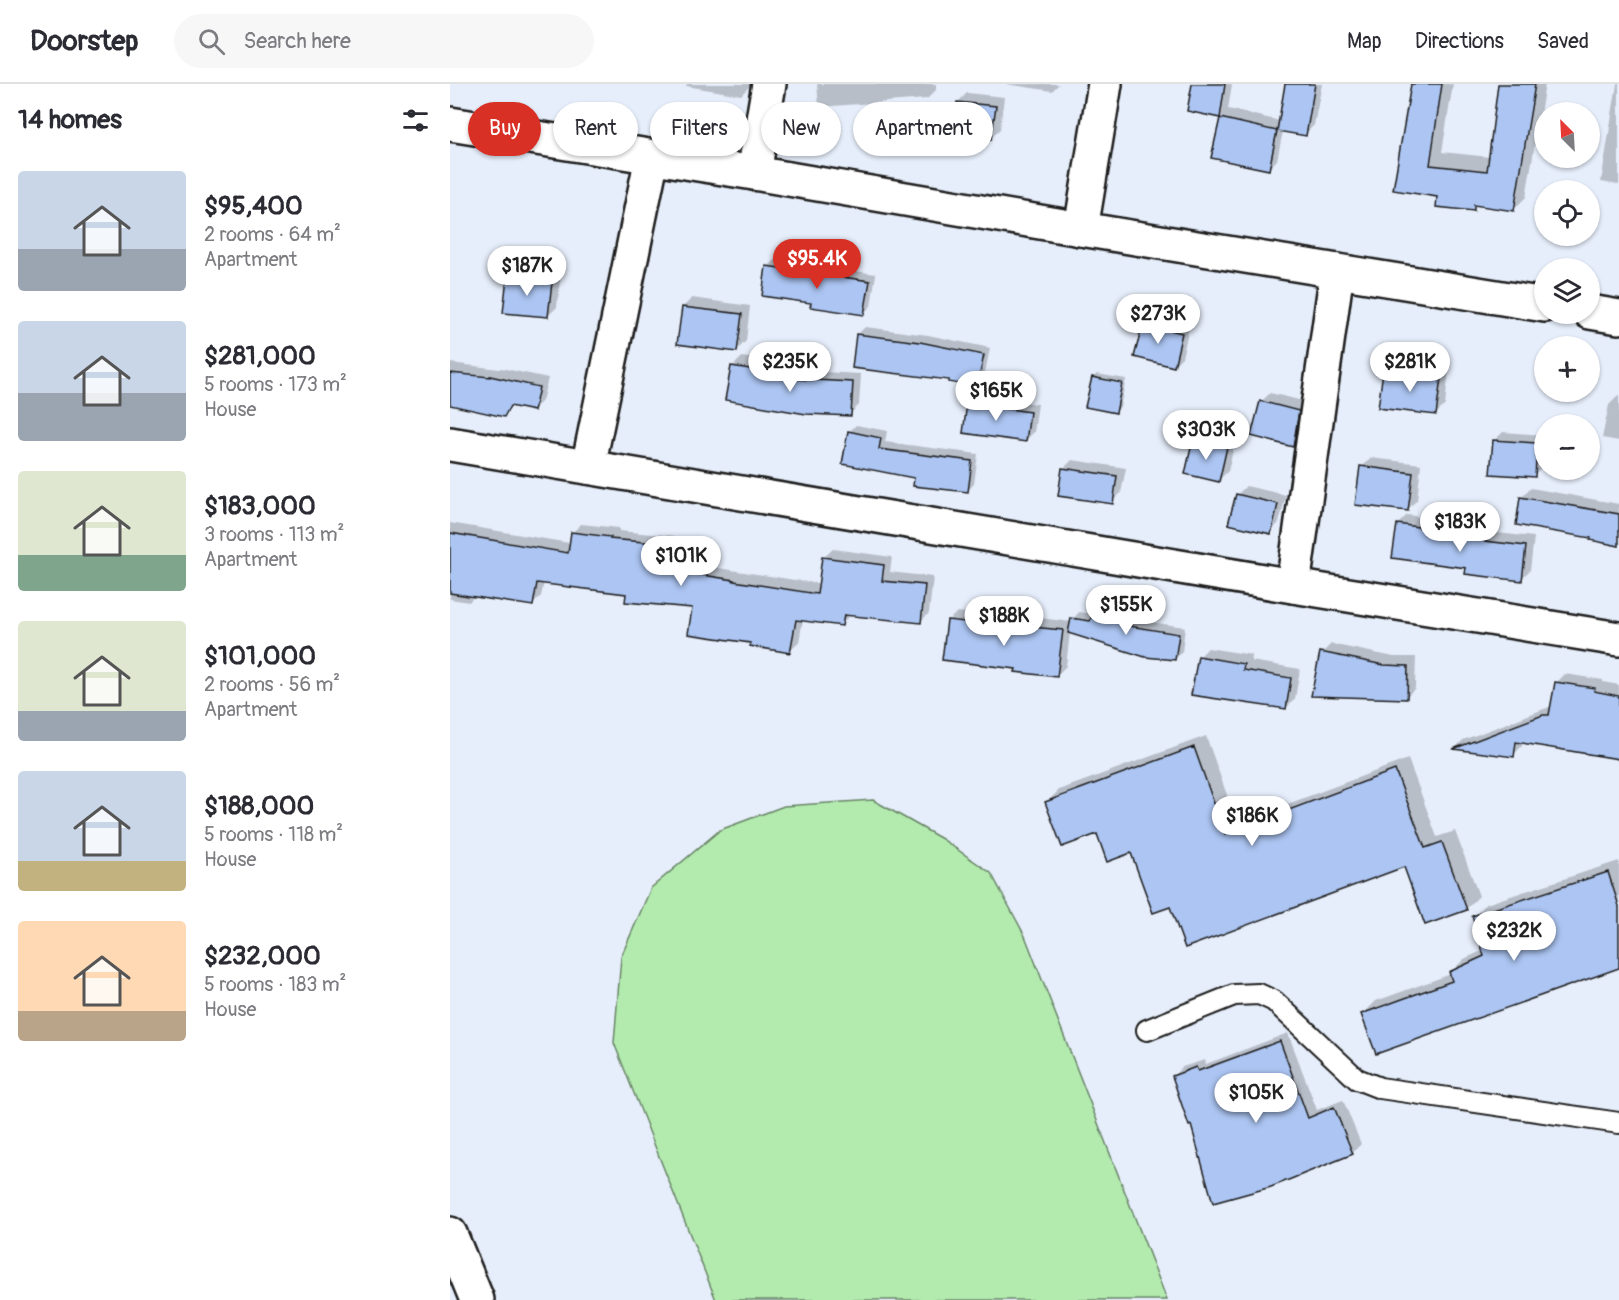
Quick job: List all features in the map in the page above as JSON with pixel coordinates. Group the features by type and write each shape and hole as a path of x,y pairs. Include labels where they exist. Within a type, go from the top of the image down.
{"street":[{"path":"754,173 770,84"},
{"path":"1081,229 1105,84"},
{"path":"450,124 1534,303"},
{"path":"588,467 652,157"},
{"path":"1293,586 1337,271"},
{"path":"1600,314 1619,317"},
{"path":"450,444 1619,639"},
{"path":"450,1234 477,1300"}],"lane":[{"path":"1147,1030 1234,995 1258,994 1274,1001 1358,1079 1380,1088 1619,1123"}],"green space":[{"path":"873,800 942,839 991,873 1025,936 1167,1300 716,1300 614,1043 621,957 651,888 720,830 784,806"}],"building":[{"path":"1192,84 1225,84 1220,118 1187,111"},
{"path":"1285,84 1315,84 1306,136 1277,131"},
{"path":"1411,84 1442,84 1430,165 1487,171 1498,84 1535,84 1514,211 1474,205 1474,211 1436,207 1437,197 1393,190"},
{"path":"993,106 996,106 993,126"},
{"path":"1220,118 1277,131 1269,170 1211,158"},
{"path":"766,266 870,281 864,315 810,307 811,303 762,296"},
{"path":"507,277 552,282 548,317 503,313"},
{"path":"682,307 742,314 737,352 677,344"},
{"path":"1143,323 1182,333 1174,367 1134,357"},
{"path":"856,334 920,342 984,355 977,387 948,382 949,380 852,368"},
{"path":"731,366 776,373 775,378 853,382 851,416 806,414 725,400"},
{"path":"1383,371 1441,378 1436,415 1378,408"},
{"path":"450,373 490,376 539,387 534,411 510,406 504,417 450,405"},
{"path":"1092,377 1122,383 1116,413 1085,407"},
{"path":"1260,401 1299,411 1293,447 1251,436"},
{"path":"967,403 1030,412 1026,442 963,433"},
{"path":"848,431 881,438 879,449 972,461 968,492 913,486 914,478 842,464"},
{"path":"1193,439 1227,447 1219,482 1185,474"},
{"path":"1493,440 1534,443 1534,477 1490,474"},
{"path":"1360,466 1413,473 1408,511 1355,505"},
{"path":"1062,468 1117,476 1113,504 1058,496"},
{"path":"1236,494 1278,504 1271,534 1228,524"},
{"path":"1520,497 1619,514 1619,546 1590,540 1591,538 1516,525"},
{"path":"1397,524 1453,532 1452,537 1526,546 1522,581 1465,574 1466,568 1392,558"},
{"path":"571,532 611,537 610,539 667,544 665,569 817,594 822,557 884,565 882,581 925,585 921,623 844,615 842,626 796,620 790,653 750,646 750,643 688,634 692,608 625,602 626,594 537,583 533,606 450,593 450,533 568,553"},
{"path":"1094,610 1131,621 1129,626 1179,634 1175,660 1145,657 1068,633 1071,618 1090,621"},
{"path":"947,620 1063,630 1057,677 1015,672 1016,669 942,660"},
{"path":"1320,652 1384,665 1408,666 1407,699 1311,696"},
{"path":"1198,656 1244,664 1243,670 1291,678 1286,709 1191,695"},
{"path":"1555,682 1595,688 1594,691 1619,696 1619,759 1516,742 1514,757 1453,749 1543,715 1549,715"},
{"path":"1194,747 1225,834 1395,770 1425,848 1442,842 1467,910 1425,925 1404,867 1185,948 1170,907 1153,913 1131,853 1107,862 1097,834 1062,847 1045,802"},
{"path":"1608,872 1619,906 1619,968 1376,1054 1361,1014 1452,981 1449,972 1484,956 1472,916"},
{"path":"1280,1041 1308,1118 1334,1107 1353,1154 1271,1187 1213,1203 1191,1125 1189,1126 1172,1076 1196,1067 1198,1071"}]}
